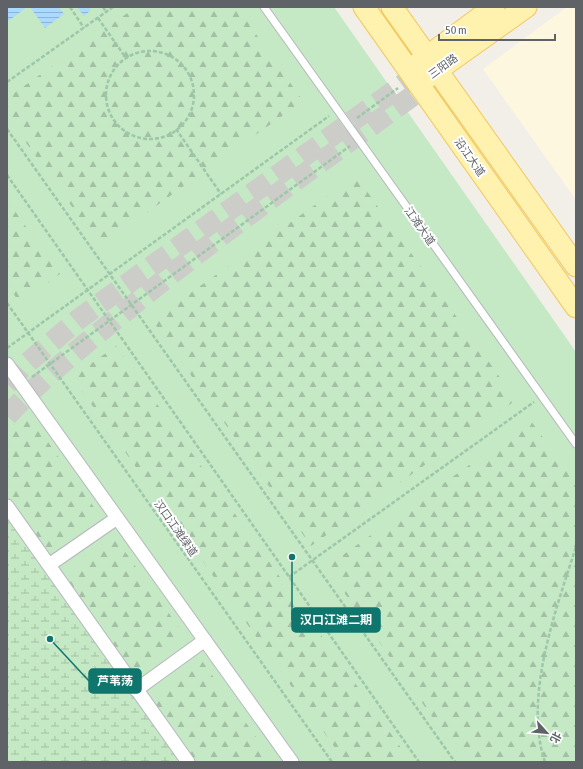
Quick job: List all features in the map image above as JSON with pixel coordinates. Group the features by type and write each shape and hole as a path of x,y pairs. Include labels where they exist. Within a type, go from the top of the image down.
{"main road":[{"name":"沿江大道","path":"364,7 576,307"},
{"name":"沿江大道","path":"392,7 576,266"},
{"name":"三阳路","path":"414,77 432,63 494,7"},
{"name":"三阳路","path":"432,63 526,7"}],"street":[{"path":"7,364 292,762"},
{"path":"7,506 188,762"},
{"path":"49,565 117,518"},
{"path":"136,690 205,640"}],"lane":[{"name":"江滩大道","path":"264,7 576,444"}],"path":[{"path":"70,7 84,28"},
{"path":"103,7 106,12"},
{"path":"7,82 113,7"},
{"path":"98,18 126,58"},
{"path":"156,51 174,58 188,73 191,82 193,100 187,117 176,129 159,138 144,138 129,134 114,120 109,111 106,90 113,71 126,58 137,53 156,51"},
{"path":"348,125 398,88"},
{"path":"7,348 338,110"},
{"path":"7,129 455,762"},
{"path":"176,129 221,194"},
{"path":"22,385 359,140"},
{"path":"7,175 419,762"},
{"name":"汉口江滩绿道","path":"7,303 332,762"},
{"path":"289,577 541,397"},
{"path":"545,762 538,727 538,708 542,672 558,608 576,547"}],"shaded area":[{"path":"567,7 576,7 576,200 483,69"}],"green space":[{"path":"7,7 334,7 576,352 576,762 7,762"},
{"path":"136,7 237,7 303,101 100,246 7,116 7,98"},
{"path":"356,176 516,400 311,546 152,320"},
{"path":"7,200 60,274 20,303 7,285"},
{"path":"116,346 411,762 345,762 72,377"},
{"path":"29,415 98,513 46,551 7,496 7,431"},
{"path":"531,421 576,483 576,762 464,762 326,567"},
{"path":"7,517 180,762 7,762"},
{"path":"116,539 185,636 132,673 64,576"},
{"path":"202,661 273,761 272,762 195,762 150,698"}],"water":[{"path":"7,7 27,7 7,22"},
{"path":"30,7 59,7 64,14 45,28"},
{"path":"77,7 89,7 91,10 84,16"}],"tunnel":[{"path":"7,384 25,365 80,318 427,67"},
{"path":"7,416 65,361 164,280 280,192 437,78"}],"place":[{"name":"汉口江滩二期","path":"292,557"},
{"name":"芦苇荡","path":"50,639"}]}
